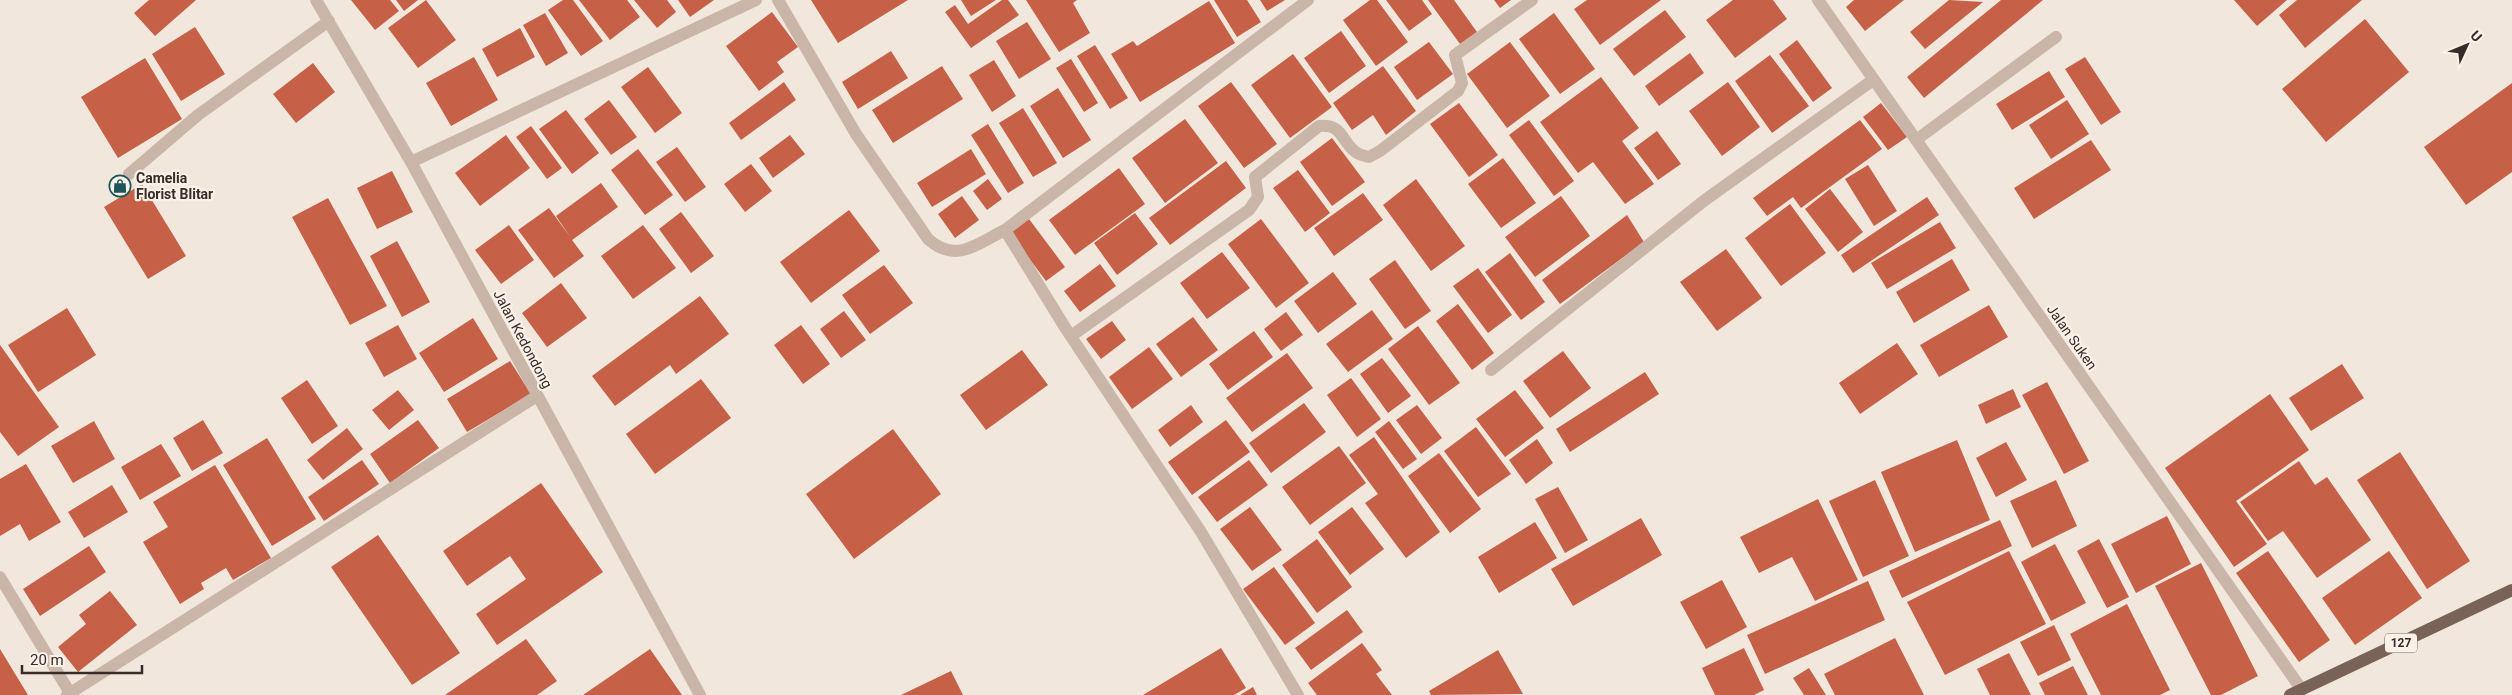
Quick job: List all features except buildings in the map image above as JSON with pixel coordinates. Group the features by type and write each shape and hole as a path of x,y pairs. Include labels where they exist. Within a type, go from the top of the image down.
{"main road":[{"name":"127","path":"2296,692 2512,590"}],"street":[{"name":"Jalan Kedondong","path":"316,0 411,162 700,695"},
{"path":"411,162 756,0"},
{"path":"778,0 856,134 928,239 949,252 959,252 1005,230 1308,0"},
{"path":"1071,336 1249,210 1258,197 1255,177 1319,126 1331,125 1338,130 1356,153 1369,157 1380,151 1458,91 1462,83 1455,55 1532,0"},
{"name":"Jalan Suken","path":"1818,0 2296,692"},
{"path":"129,174 198,115 329,21"},
{"path":"1916,140 2056,37"},
{"path":"1491,370 1705,200 1873,80"},
{"path":"1005,230 1071,336 1201,532 1298,695"},
{"path":"0,577 69,694 537,396"}],"place":[{"name":"Camelia Florist Blitar","path":"120,186"}]}
